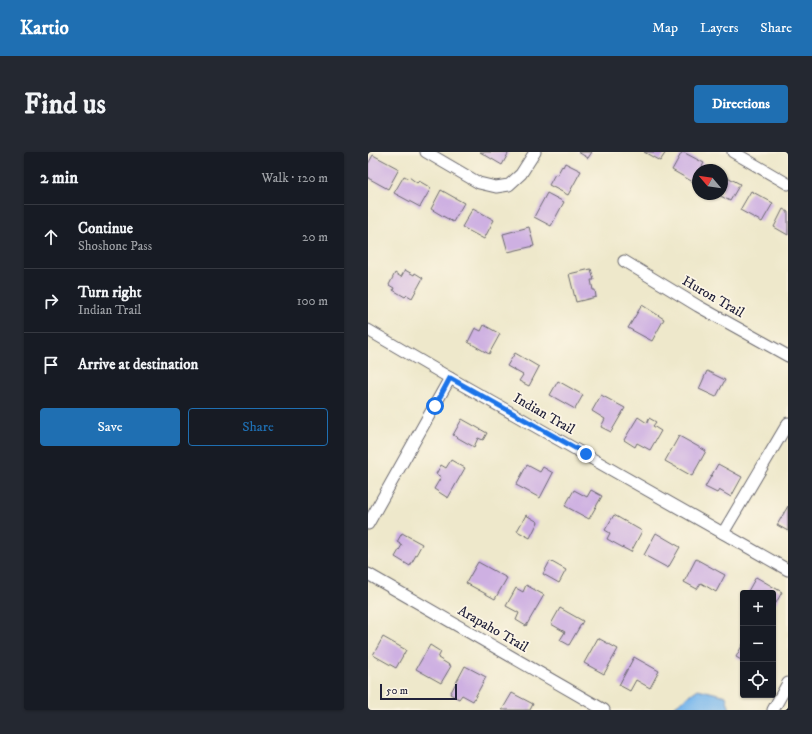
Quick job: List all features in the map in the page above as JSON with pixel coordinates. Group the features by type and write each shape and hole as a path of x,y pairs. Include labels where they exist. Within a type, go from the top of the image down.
{"street":[{"path":"426,152 480,183 496,187 509,185 521,174 535,152"},
{"path":"732,152 788,184"},
{"name":"Huron Trail","path":"624,261 698,306 788,356"},
{"name":"Indian Trail","path":"368,330 788,570"},
{"path":"368,524 450,378"},
{"path":"723,533 788,423"},
{"name":"Arapaho Trail","path":"368,574 604,710"},
{"path":"773,710 788,684"}],"water":[{"path":"698,689 726,696 730,710 671,710"}],"building":[{"path":"480,152 509,152 502,165"},
{"path":"578,152 592,152 588,158"},
{"path":"644,152 666,152 660,161"},
{"path":"682,152 704,163 692,164 692,181 672,170"},
{"path":"373,155 399,169 388,189 368,178 368,164"},
{"path":"565,163 581,171 568,195 549,185 555,174 557,175"},
{"path":"404,176 409,177 417,183 419,181 431,188 420,207 394,193"},
{"path":"728,177 740,184 730,201 728,200"},
{"path":"441,190 464,203 453,222 431,209"},
{"path":"751,191 773,203 762,222 740,210"},
{"path":"547,193 564,202 551,226 534,217"},
{"path":"473,208 494,220 484,239 462,227"},
{"path":"783,209 788,212 788,235 774,227"},
{"path":"529,227 534,246 508,252 503,234"},
{"path":"591,269 594,280 591,280 596,297 576,302 569,274"},
{"path":"405,270 414,275 415,273 423,278 412,298 407,295 405,297 393,290 394,288 389,285 395,273 401,277"},
{"path":"642,305 664,319 652,341 628,328"},
{"path":"484,325 500,334 489,354 468,342 475,328 481,331"},
{"path":"515,353 539,367 529,386 519,381 523,375 507,366"},
{"path":"707,371 725,380 716,397 699,389"},
{"path":"558,381 583,395 575,409 550,395"},
{"path":"601,395 625,408 611,432 601,427 605,419 592,411"},
{"path":"638,417 647,423 649,418 656,422 653,426 661,431 650,450 637,443 635,447 624,440"},
{"path":"462,419 487,433 483,440 478,438 474,447 453,435"},
{"path":"679,436 706,451 692,476 665,461"},
{"path":"451,460 465,468 448,498 434,489 441,477 436,474 441,465 446,468"},
{"path":"718,464 742,477 731,497 719,490 717,493 705,487"},
{"path":"527,465 540,472 543,467 553,473 540,498 516,485"},
{"path":"574,490 587,497 591,490 602,496 589,519 565,506"},
{"path":"788,506 788,531 777,525"},
{"path":"526,515 538,522 530,538 517,531"},
{"path":"614,515 642,531 631,552 607,539 610,533 605,530"},
{"path":"402,533 422,544 410,566 395,557 402,545 397,542"},
{"path":"656,533 680,547 668,568 644,555"},
{"path":"696,559 725,575 716,592 701,583 697,589 684,582"},
{"path":"550,561 566,570 559,583 543,574"},
{"path":"478,562 507,578 495,599 466,583"},
{"path":"756,577 782,592 776,603 776,590 749,590"},
{"path":"526,585 544,595 526,626 516,620 519,613 506,606 516,588 523,592"},
{"path":"560,608 583,621 569,645 560,640 565,632 551,624"},
{"path":"383,637 406,650 396,668 373,655"},
{"path":"598,638 618,649 604,674 584,663"},
{"path":"430,645 441,652 438,658 451,666 441,683 416,669"},
{"path":"740,650 740,659 736,657"},
{"path":"634,657 659,671 650,688 636,680 630,691 619,685"},
{"path":"465,666 486,677 473,701 462,695 459,699 450,694"},
{"path":"512,693 533,704 530,710 502,710"}],"route":[{"path":"435,406 450,378 586,454"}]}
